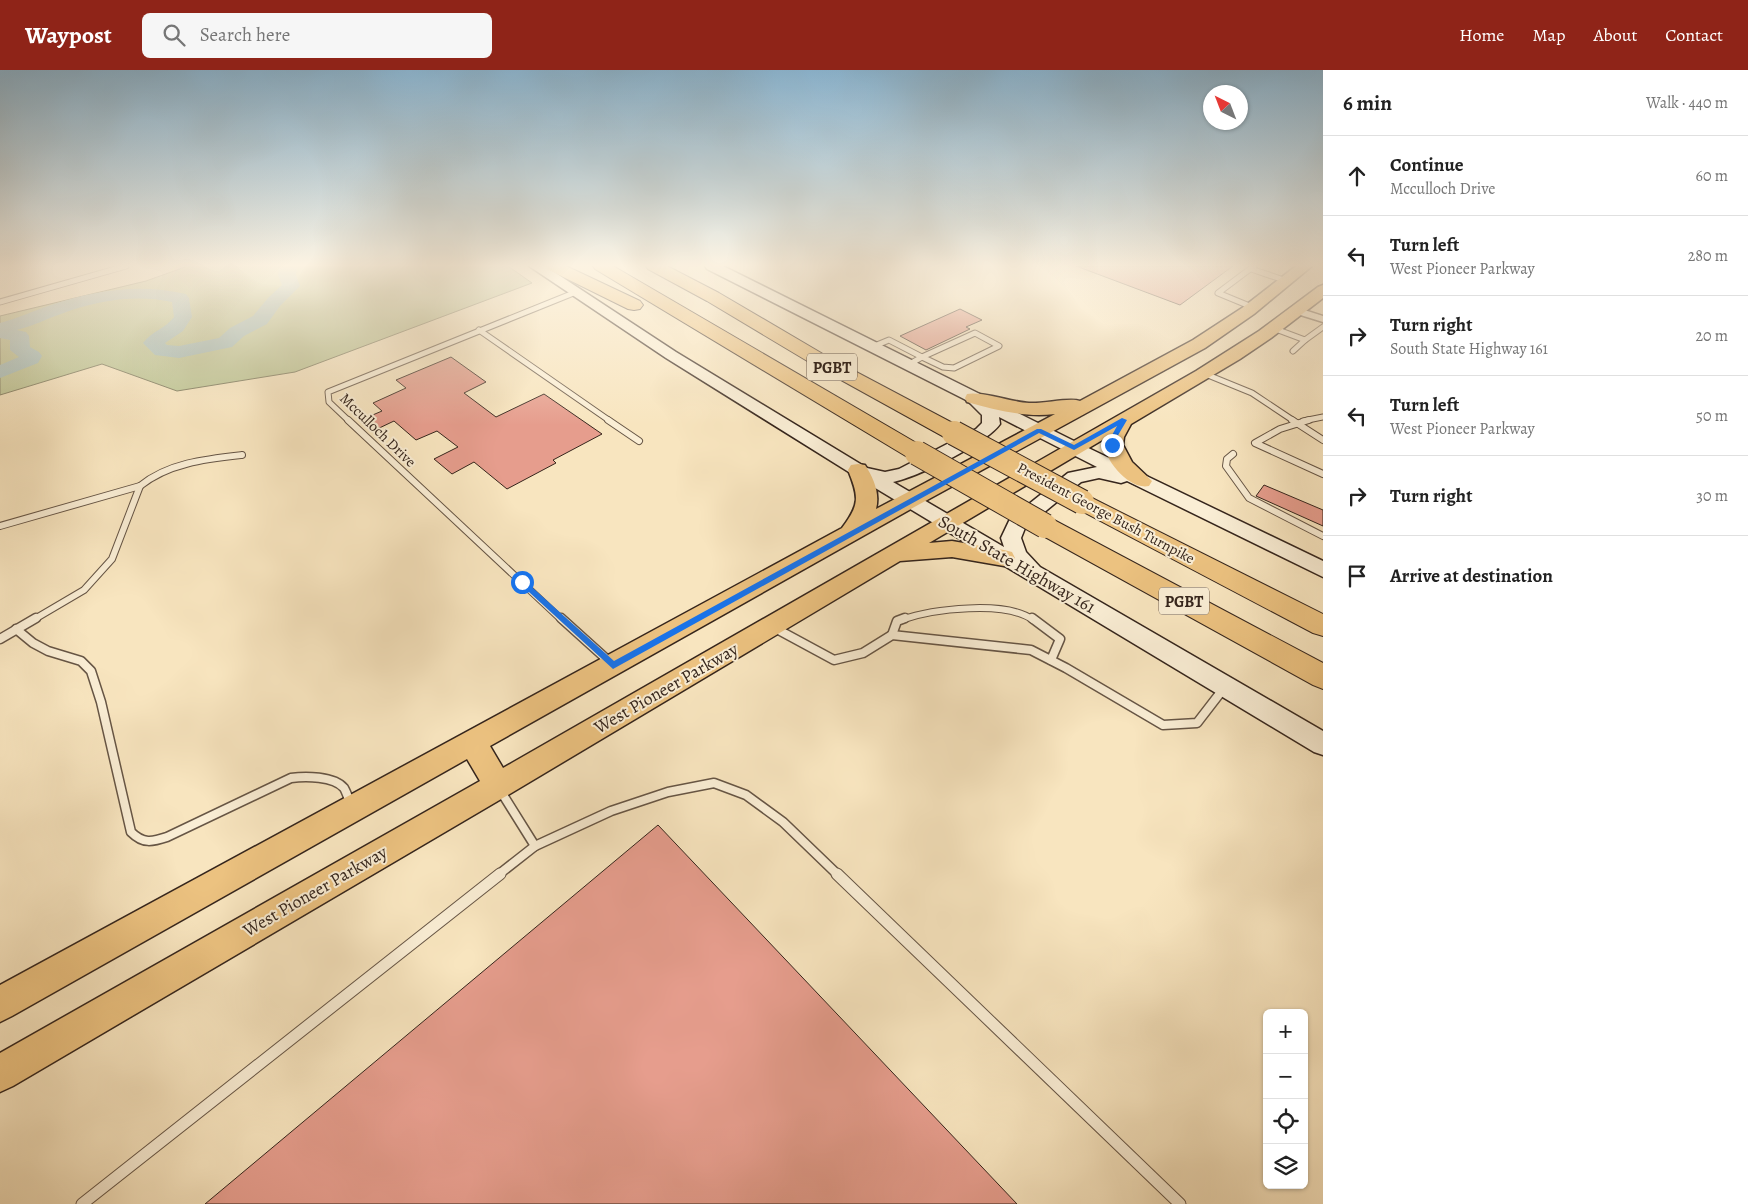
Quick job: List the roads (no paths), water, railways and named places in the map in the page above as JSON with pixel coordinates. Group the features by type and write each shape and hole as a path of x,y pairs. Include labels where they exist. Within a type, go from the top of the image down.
{"highway":[{"path":"665,319 789,378"},
{"name":"PGBT","path":"690,319 917,454 1323,677"},
{"name":"President George Bush Turnpike","path":"749,319 821,361 1082,502 1323,626"}],"main road":[{"name":"South State Highway 161","path":"617,319 671,355 1004,558 1039,576 1323,744"},
{"path":"817,319 1323,570"},
{"path":"0,1004 910,500 1199,344 1235,319"},
{"path":"1236,353 1246,338 1268,319"},
{"name":"West Pioneer Parkway","path":"0,1073 498,786 1124,420 1236,353 1286,319"},
{"path":"974,398 1003,406 1041,409 1067,406 1104,394"},
{"path":"858,470 884,478 904,474 982,433 990,424 990,414 974,398"},
{"path":"1124,420 1114,437 1112,445 1124,466 1142,481"},
{"path":"848,535 864,514 868,502 867,491 858,470"},
{"path":"1039,576 1017,555 1011,538 1017,524 1075,477 1099,472 1142,481"},
{"path":"886,558 909,552 950,549 1004,558"},
{"path":"473,743 498,786"}],"lane":[{"name":"Mcculloch Drive","path":"507,319 338,387 328,392 329,402 529,590 613,665"},
{"path":"1292,351 1323,325"},
{"path":"1272,328 1305,340"},
{"path":"479,330 639,441"},
{"path":"872,347 890,340 922,357 943,367 954,368 1000,346 975,333 922,357 908,365"},
{"path":"1203,373 1252,393 1323,440"},
{"path":"1323,417 1296,421 1281,427 1255,444 1323,474"},
{"path":"1234,454 1227,459 1226,466 1249,498 1323,536"},
{"path":"0,639 84,590 112,559 140,486 148,477 164,470 223,457 242,455"},
{"path":"0,526 140,486"},
{"path":"771,626 834,660 862,654 892,635 897,621 921,613 999,607 1030,617 1060,639 1051,660"},
{"path":"16,629 33,643 48,651 81,662 91,671 101,702 130,832 139,840 150,842 167,837 291,778 306,776 326,779 342,788 354,809"},
{"path":"892,635 1031,650 1163,725 1197,723 1225,686"},
{"path":"82,1204 535,846 611,811 668,792 714,783 746,795 782,822 1180,1204"},
{"path":"498,786 535,846"}],"waterway":[{"path":"0,329 32,319"},
{"path":"182,319 176,327 153,343 162,351 179,352 225,343 237,332 261,319"},
{"path":"0,332 19,336 20,350 32,356 31,359 0,372"}]}
